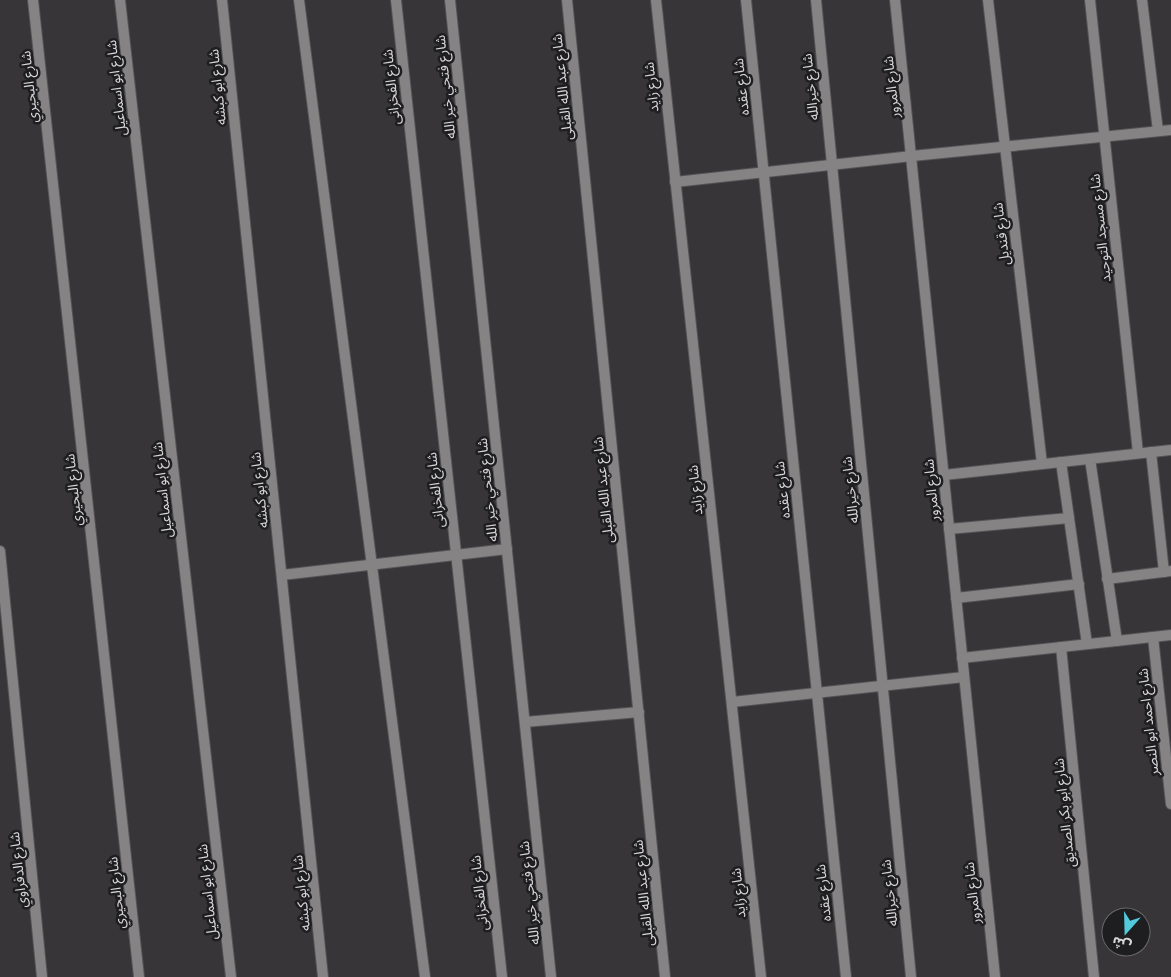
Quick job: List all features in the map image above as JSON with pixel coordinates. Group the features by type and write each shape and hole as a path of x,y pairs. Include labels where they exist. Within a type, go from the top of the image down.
{"street":[{"name":"شارع البحيري","path":"33,0 139,977"},
{"name":"شارع ابو اسماعيل","path":"120,0 231,977"},
{"name":"شارع ابو كبشه","path":"222,0 323,977"},
{"path":"299,0 425,977"},
{"name":"شارع الفخرانى","path":"396,0 502,977"},
{"name":"شارع فتحي خير الله","path":"450,0 551,977"},
{"name":"شارع عبد الله القبلى","path":"567,0 640,712 665,977"},
{"name":"شارع زايد","path":"656,0 761,977"},
{"name":"شارع عقده","path":"746,0 846,977"},
{"name":"شارع خيرالله","path":"816,0 911,977"},
{"name":"شارع المرور","path":"895,0 995,977"},
{"name":"شارع قنديل","path":"988,0 1042,464"},
{"name":"شارع مسجد التوحيد","path":"1090,0 1138,453"},
{"path":"1142,0 1158,131"},
{"path":"675,182 1171,130"},
{"path":"944,475 1171,450"},
{"path":"1108,578 1168,572 1151,452"},
{"path":"1090,459 1117,641"},
{"path":"1061,462 1087,644"},
{"path":"949,528 1069,518"},
{"path":"282,575 507,549"},
{"name":"شارع الدفراوي","path":"0,551 42,977"},
{"path":"956,598 1079,584"},
{"path":"962,658 1171,635"},
{"name":"شارع احمد ابو النصر","path":"1153,637 1171,804"},
{"name":"شارع ابو بكر الصديق","path":"1061,647 1094,977"},
{"path":"732,702 964,677"},
{"path":"525,722 640,712"}]}
